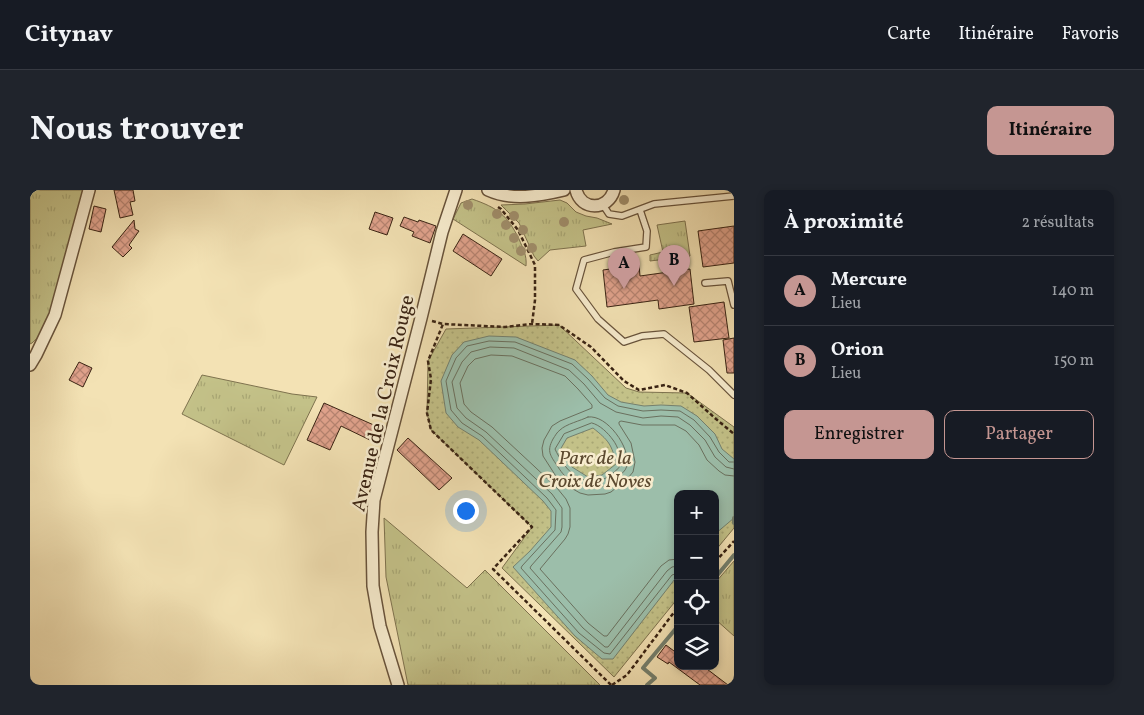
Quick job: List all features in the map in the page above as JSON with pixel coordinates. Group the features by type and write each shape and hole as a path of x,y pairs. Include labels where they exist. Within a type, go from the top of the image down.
{"street":[{"path":"32,358 55,315 89,190"},
{"name":"Avenue de la Croix Rouge","path":"398,685 380,626 373,586 372,532 374,500 422,318 442,232 456,190"},
{"path":"488,190 519,197 564,190"},
{"path":"576,190 584,203 593,206 602,205 609,200 614,190"}],"lane":[{"path":"602,205 609,214 622,216 654,204 734,196"},
{"path":"640,210 647,231 646,247 614,252 584,260 576,289 598,319 624,342 642,336 664,334 710,370 734,395"},
{"path":"705,283 728,280 734,305"}],"path":[{"path":"492,204 501,208 518,230 535,265 535,300 532,324"},
{"path":"674,612 627,674 611,685 493,569 532,527 432,430 427,413 431,379 428,361 443,324 506,327 532,324 559,325 591,347 624,381 639,390 665,385 688,393 734,434"},
{"path":"719,558 734,541"}],"green space":[{"path":"30,190 85,190 46,330 30,344"},
{"path":"472,199 495,209 506,218 519,239 525,255 526,266 453,219 461,203"},
{"path":"560,200 567,203 576,212 612,224 583,230 586,246 550,250 538,261 519,223 501,205"},
{"path":"685,221 690,256 650,261 650,255 663,252 657,225"},
{"name":"Parc de la Croix de Noves","path":"559,325 626,388 639,392 687,393 734,427 734,528 719,546 719,490 674,490 674,603 614,677 502,568 532,527 431,430 427,413 428,361 446,329"},
{"path":"202,375 292,394 317,397 284,465 182,414"},
{"path":"384,518 467,588 485,570 600,685 408,685 386,577"},
{"path":"734,561 734,636 719,623 719,578"}],"water":[{"name":"Parc de la Croix de Noves","path":"489,336 516,337 575,360 608,395 621,402 644,406 681,406 697,416 715,434 722,449 734,459 734,518 719,531 719,490 674,490 674,580 613,659 602,659 575,636 513,567 551,527 551,511 543,501 479,440 458,427 446,413 441,381 452,355 464,342","holes":["593,428 606,439 611,447 616,464 602,475 588,477 572,467 560,450 567,438"]}],"building":[{"path":"114,190 133,190 135,201 130,202 133,215 120,218"},
{"path":"94,206 106,209 101,232 89,229"},
{"path":"375,212 393,218 387,235 369,229"},
{"path":"404,217 436,226 430,243 412,236 414,232 400,226"},
{"path":"134,220 135,229 139,231 129,245 132,248 123,257 112,247"},
{"path":"734,226 734,263 703,267 698,231"},
{"path":"463,234 502,259 491,276 453,251"},
{"path":"639,265 640,276 690,269 694,304 659,309 658,300 607,307 603,270"},
{"path":"724,302 729,338 694,342 689,307"},
{"path":"734,338 734,373 727,373 723,340"},
{"path":"79,362 92,368 83,387 69,380"},
{"path":"324,403 376,426 370,440 341,426 330,450 307,440"},
{"path":"408,438 452,478 439,490 397,450"},
{"path":"666,645 674,651 674,666 669,662 668,664 657,657"},
{"path":"680,670 708,670 728,685 700,685"}],"waterway":[{"path":"734,518 734,523"},
{"path":"719,573 734,555"},
{"path":"647,685 655,678 643,668 674,631"}],"place":[{"name":"Orion","path":"674,286"},
{"name":"Mercure","path":"624,289"}]}
